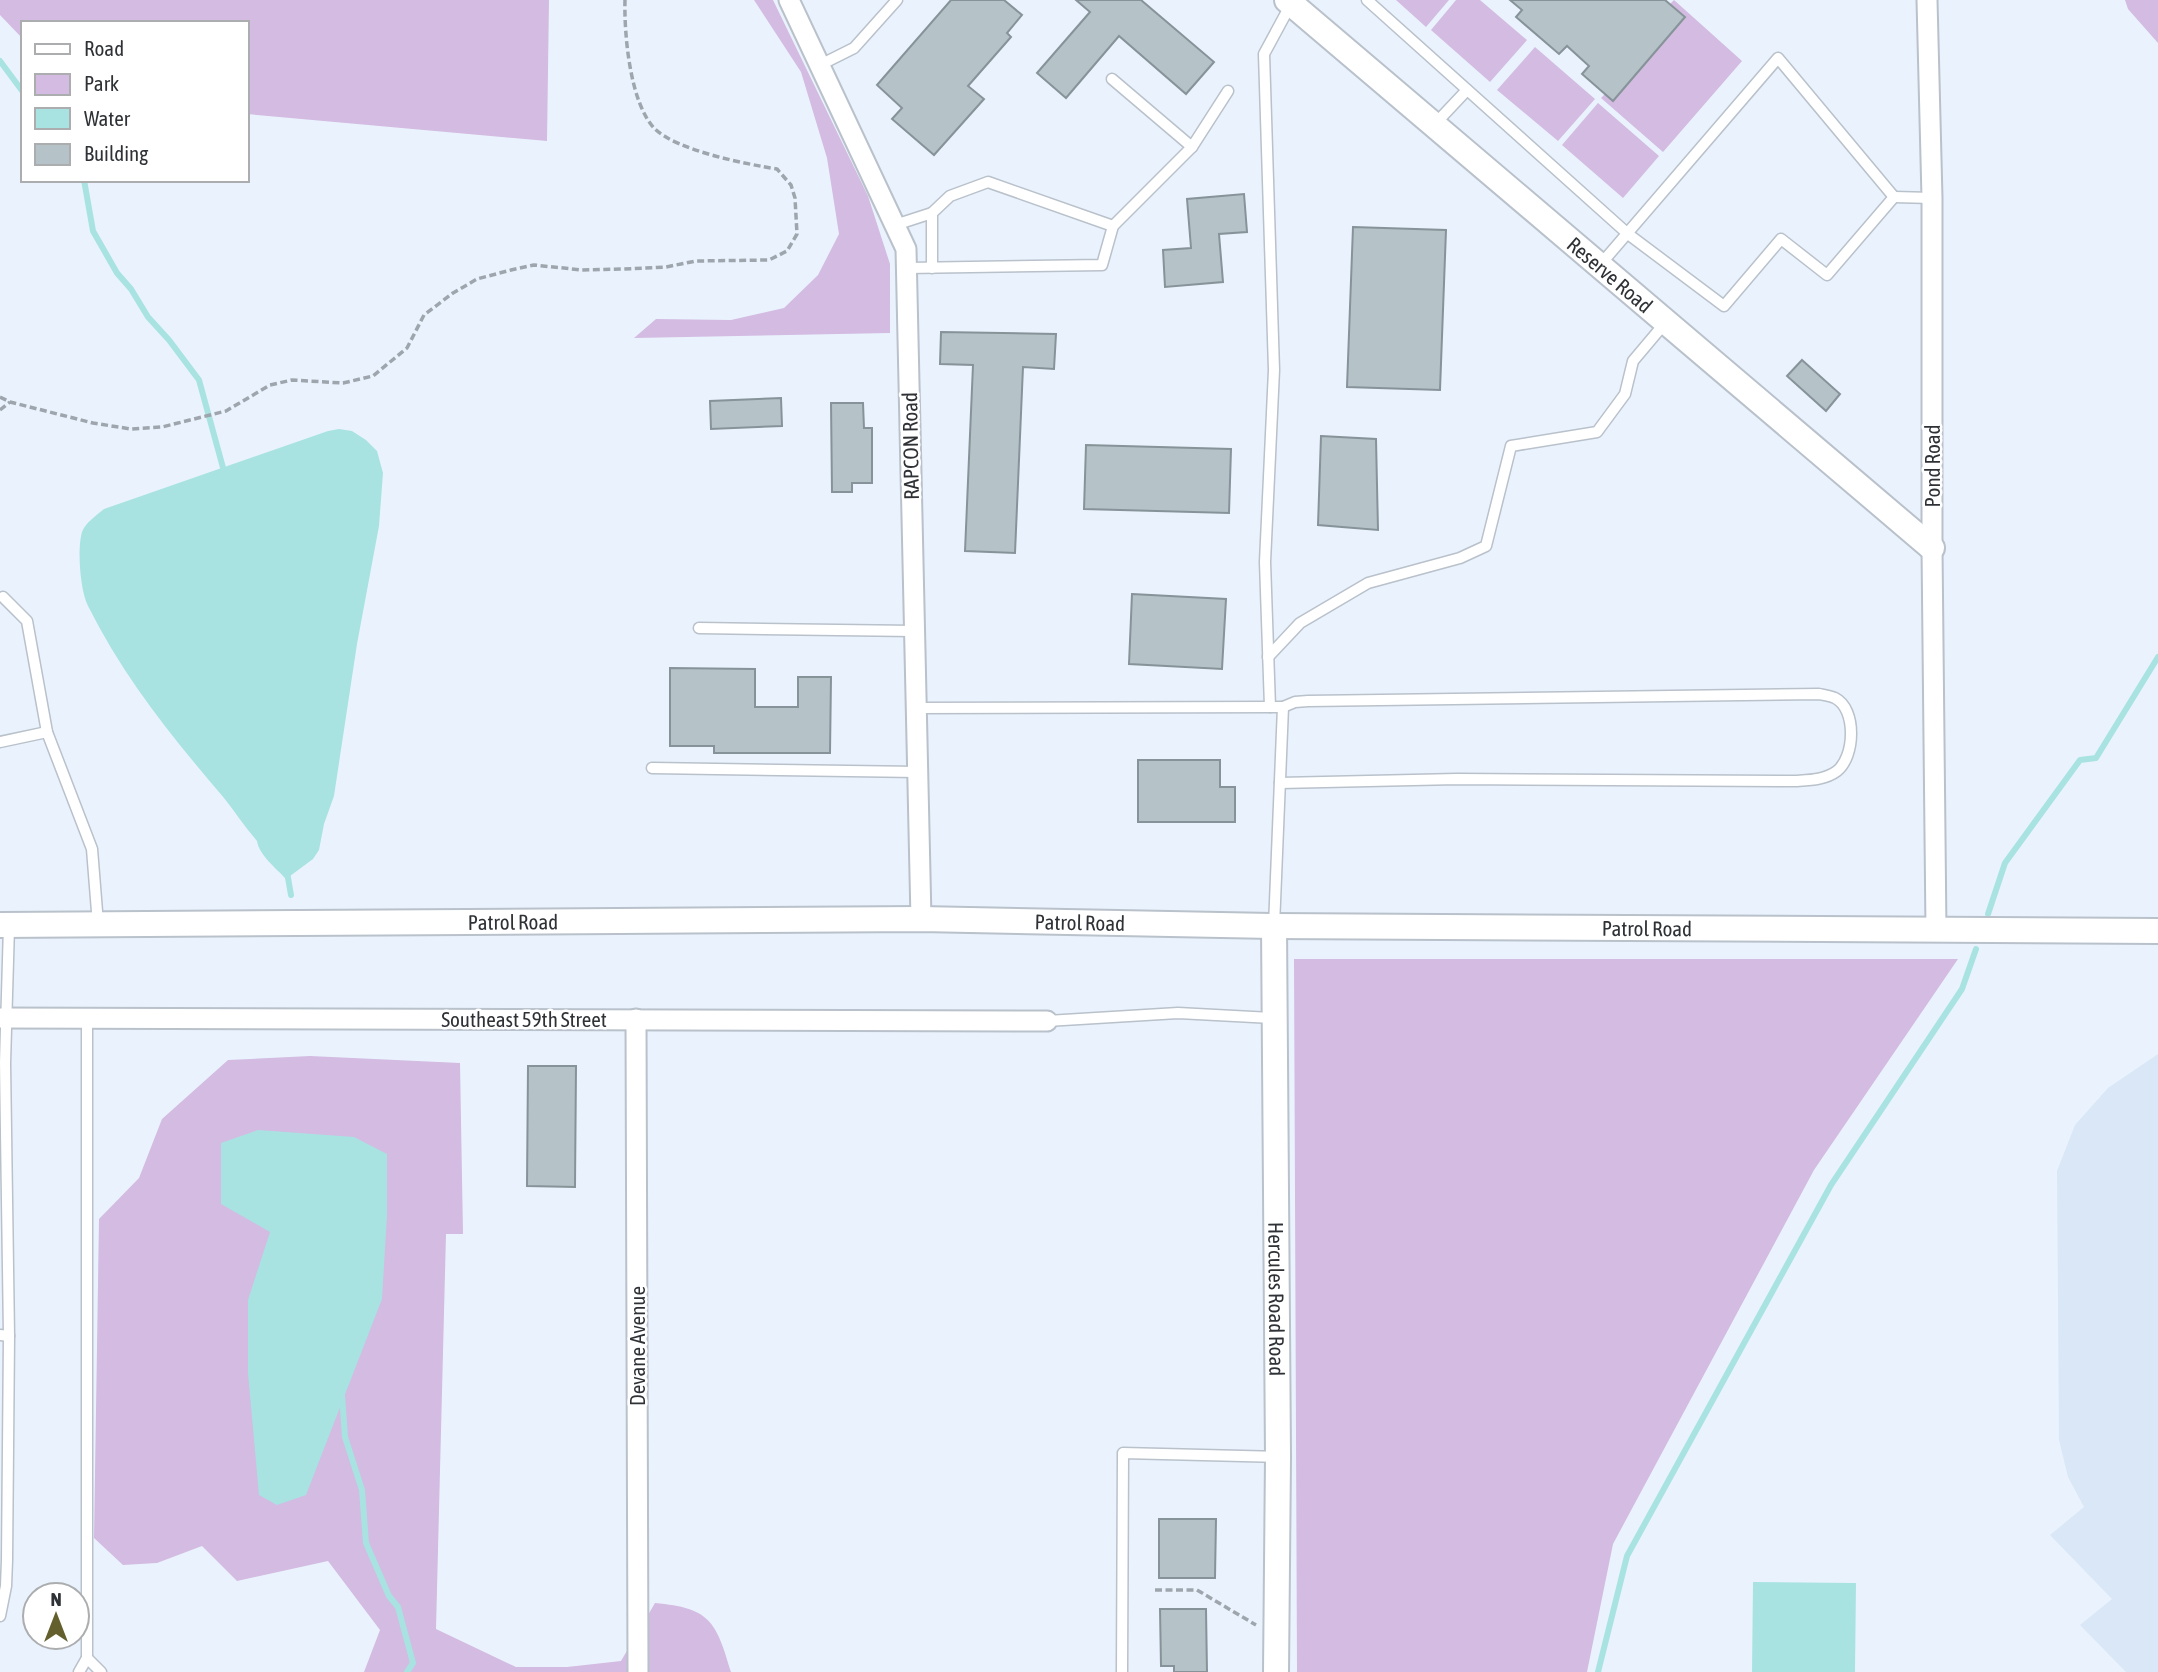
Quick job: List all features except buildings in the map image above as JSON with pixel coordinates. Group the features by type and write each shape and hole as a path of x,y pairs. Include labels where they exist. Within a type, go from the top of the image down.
{"street":[{"name":"RAPCON Road","path":"789,0 906,249 921,919"},
{"name":"Pond Road","path":"1927,0 1932,198 1936,931"},
{"name":"Reserve Road","path":"1289,2 1932,548"},
{"name":"Patrol Road","path":"5,925 921,919 1274,926 2158,931"},
{"name":"Hercules Road Road","path":"1274,926 1278,1457 1276,1672"},
{"name":"Southeast 59th Street","path":"4,1018 1047,1021"},
{"name":"Devane Avenue","path":"636,1019 639,1672"}],"lane":[{"path":"1367,0 1628,234 1724,306 1781,239 1827,275 1894,197"},
{"path":"820,65 854,48 892,2"},
{"path":"1270,707 1265,562 1274,370 1264,54 1289,2"},
{"path":"1600,265 1778,58 1894,197 1932,198"},
{"path":"1112,79 1192,147"},
{"path":"1434,125 1467,90"},
{"path":"907,268 1102,265 1113,226 1192,147 1228,91"},
{"path":"895,225 932,213 950,196 988,182 1113,226"},
{"path":"932,213 932,268"},
{"path":"1268,657 1300,623 1368,583 1460,558 1486,546 1511,446 1597,432 1625,394 1633,361 1666,322"},
{"path":"3,597 27,621 47,732 92,849 98,924"},
{"path":"699,628 915,631"},
{"path":"916,708 1283,707 1308,701 1819,694 1836,698 1846,710 1850,727 1847,755 1836,772 1824,778 1795,781 1457,779 1280,783"},
{"path":"1274,926 1283,707"},
{"path":"0,742 47,732"},
{"path":"652,768 918,772"},
{"path":"0,1616 6,1586 5,925"},
{"path":"1047,1021 1178,1013 1275,1018"},
{"path":"79,1672 87,1658 87,1018"},
{"path":"1122,1672 1123,1453 1278,1457"},
{"path":"87,1658 101,1672"}],"path":[{"path":"0,397 10,402 93,423 131,429 162,427 226,411 270,385 292,380 343,383 373,376 407,348 424,315 477,279 534,265 582,270 666,267 696,261 769,260 786,251 797,234 795,198 791,185 777,169 689,147 656,130 645,116 628,53 625,0"},
{"path":"0,410 10,402"},
{"path":"1156,1590 1197,1590 1255,1625 1277,1625"}],"shaded area":[{"path":"2158,1054 2158,1672 2126,1672 2080,1625 2112,1599 2050,1535 2084,1507 2068,1477 2059,1440 2057,1171 2075,1125 2108,1088"}],"green space":[{"path":"0,0 549,0 547,141 248,114 248,21 21,21 21,37 0,15"},
{"path":"754,0 773,0 868,196 890,264 890,333 634,338 656,319 731,320 784,308 818,275 839,234 827,158 801,72"},
{"path":"1396,0 1449,0 1426,27"},
{"path":"1456,0 1480,0 1527,40 1490,82 1431,30"},
{"path":"1674,0 1742,61 1663,152 1601,98 1605,94 1613,100 1685,18 1670,4"},
{"path":"2125,0 2158,0 2158,43 2128,9"},
{"path":"1535,47 1595,99 1558,141 1497,90"},
{"path":"1598,103 1659,156 1623,198 1562,145"},
{"path":"1294,959 1958,959 1814,1170 1613,1544 1587,1672 1297,1672"},
{"path":"310,1056 460,1063 463,1234 446,1234 436,1629 516,1667 567,1667 621,1661 655,1603 673,1605 688,1609 708,1620 721,1640 731,1672 364,1672 380,1630 328,1561 237,1581 202,1546 157,1563 123,1565 94,1538 99,1219 139,1178 162,1119 228,1060"}],"water":[{"path":"339,429 352,431 377,451 383,473 379,526 357,644 334,796 324,824 319,850 313,859 286,879 264,856 257,841 168,729 117,658 85,599 80,569 80,539 86,525 104,509"},
{"path":"258,1130 354,1137 387,1154 387,1215 382,1299 306,1495 277,1505 259,1495 248,1373 248,1300 270,1232 221,1204 221,1143"},
{"path":"1753,1582 1856,1583 1855,1672 1752,1672"}],"waterway":[{"path":"0,61 21,89"},
{"path":"84,182 93,231 117,273 131,289 148,317 199,380 225,475"},
{"path":"1988,914 2005,863 2080,760 2096,758 2158,657"},
{"path":"287,872 291,895"},
{"path":"1598,1672 1627,1556 1831,1185 1962,989 1976,949"},
{"path":"342,1395 345,1437 362,1490 366,1543 389,1596 398,1607 413,1663 407,1672"}]}
